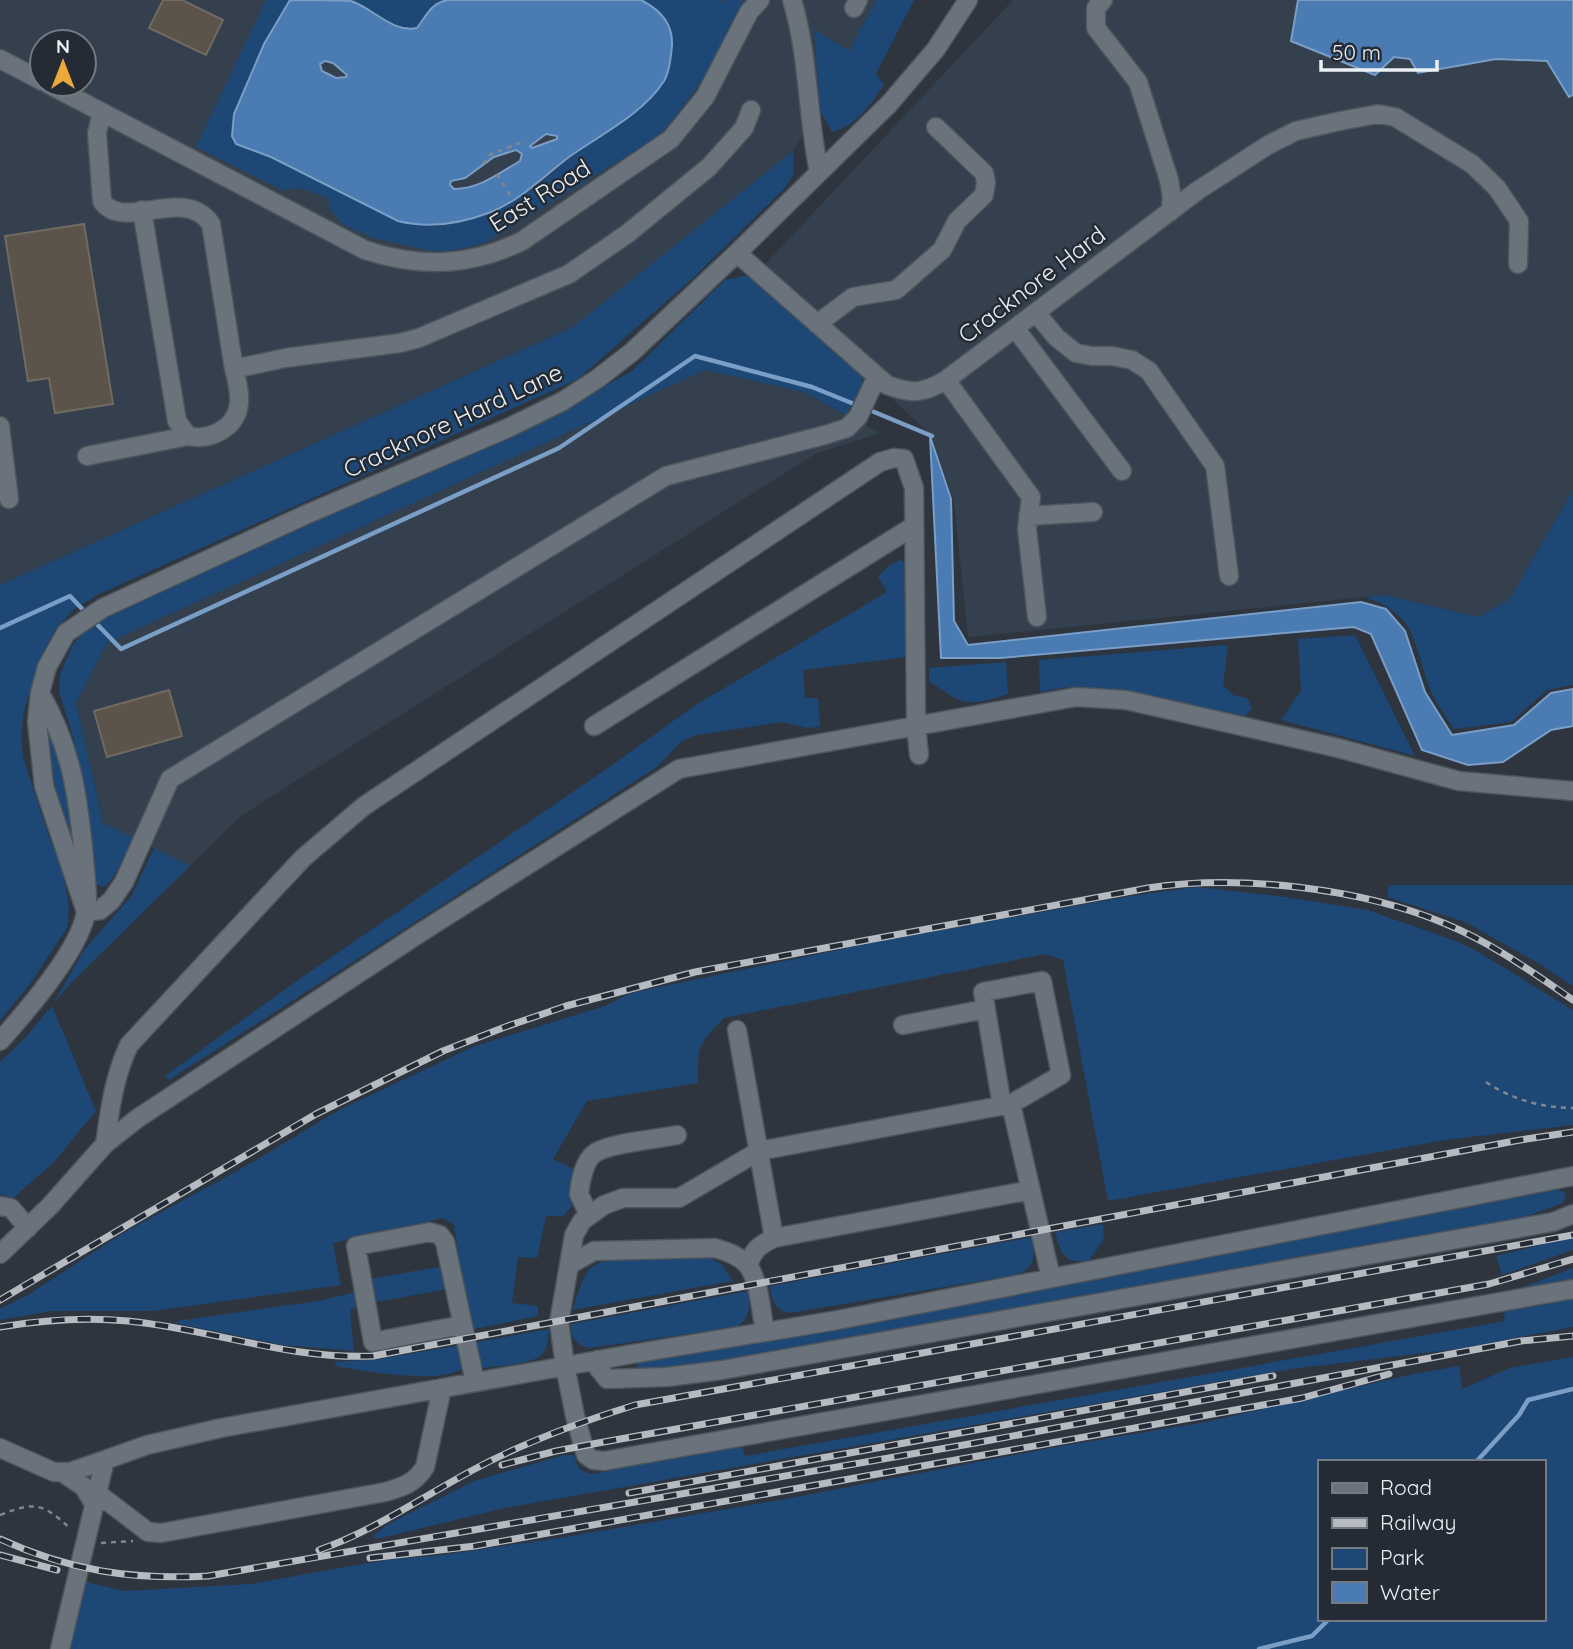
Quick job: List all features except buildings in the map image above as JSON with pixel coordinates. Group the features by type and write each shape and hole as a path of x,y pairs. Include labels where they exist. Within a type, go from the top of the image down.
{"lane":[{"name":"East Road","path":"74,98 365,250 390,258 442,264 501,251 522,241 671,139 705,97 749,12 760,0"},
{"name":"Cracknore Hard Lane","path":"86,912 44,786 37,722 40,693 47,667 66,633 83,620 134,593 305,515 508,428 563,401 632,352 889,104 936,49 968,0"},
{"path":"1103,0 1096,8 1096,28 1138,82 1169,180 1170,212"},
{"path":"799,5 812,138 819,172"},
{"path":"0,59 28,74"},
{"path":"234,369 419,338 569,274 627,234 709,167 744,128 751,110"},
{"path":"87,456 188,436 209,436 223,430 237,414 239,399 211,224 199,212 181,208 119,213 107,210 102,201 97,133 102,113"},
{"name":"Cracknore Hard","path":"737,253 887,385 907,392 928,391 1170,212 1268,145 1296,131 1378,114 1395,117 1472,164 1497,188 1519,221 1518,264"},
{"path":"817,324 853,297 896,290 942,250 957,221 984,195 984,173 936,127"},
{"path":"142,210 177,421 188,436"},
{"path":"1036,313 1057,338 1076,353 1132,360 1149,371 1215,466 1229,576"},
{"path":"1015,328 1122,471"},
{"path":"86,912 100,910 124,882 170,779 666,477 847,428 858,417 877,376"},
{"path":"946,380 1031,497 1027,529 1037,617"},
{"path":"0,426 9,499"},
{"path":"105,1144 118,1070 129,1045 303,858 364,806 880,462 894,458 904,459 914,488 916,725 919,755"},
{"path":"1028,516 1093,512"},
{"path":"594,726 915,526"},
{"path":"0,1041 39,995 65,958 86,912 84,863 72,769 57,722 40,693"},
{"path":"0,1254 28,1228 105,1144 138,1118 237,1051 679,769 1076,697 1126,701 1338,748 1459,781 1573,791"},
{"path":"1051,1278 1031,1190 1006,1105 983,992 1042,981 1061,1075 1006,1105 759,1151 679,1198 623,1198 604,1205 582,1221 574,1235 559,1322 575,1416 586,1455 593,1460 604,1461 1573,1289"},
{"path":"903,1025 986,1009"},
{"path":"737,1030 774,1238"},
{"path":"589,1215 579,1194 590,1158 595,1153 612,1147 677,1135"},
{"path":"0,1448 43,1468 70,1472 147,1445 197,1433 597,1360 838,1320 1573,1176"},
{"path":"748,1266 752,1252 759,1245 774,1238 1031,1190"},
{"path":"0,1206 10,1208 28,1228"},
{"path":"597,1360 599,1370 607,1379 667,1377 722,1370 1553,1222 1573,1214"},
{"path":"462,1325 373,1342 356,1245 430,1232 440,1235 445,1242 475,1382"},
{"path":"569,1265 594,1251 715,1248 733,1254 748,1266 755,1284 765,1332"},
{"path":"62,1472 96,1499 148,1532 161,1534 385,1492 418,1478 425,1467 442,1388"},
{"path":"60,1649 105,1460"}],"path":[{"path":"483,164 491,154 520,143"},
{"path":"497,174 513,200"},
{"path":"1486,1082 1501,1092 1530,1102 1573,1108"}],"shaded area":[{"path":"0,0 876,0 849,51 814,30 820,110 793,151 579,324 0,585"},
{"path":"1013,0 1309,0 1394,57 1410,59 1419,73 1496,59 1547,61 1569,96 1573,95 1573,490 1509,600 1478,617 1385,595 968,637 954,502 932,436 757,273"},
{"path":"705,370 804,392 880,433 815,454 242,815 190,866 103,823 76,703 107,643"}],"green space":[{"path":"266,0 290,0 264,44 234,114 232,136 236,144 271,157 398,221 440,226 493,212 531,190 576,153 662,15 641,0 742,0 722,47 689,98 662,132 487,242 456,250 433,251 373,238 345,225 332,213 328,199 302,188 282,190 196,147"},
{"path":"350,0 447,0 433,7 417,28 408,28 382,20"},
{"path":"876,0 914,0 876,74 884,85 855,120 832,132 820,110 814,29 849,51"},
{"path":"793,151 794,174 784,189 694,277 578,379 97,595 72,611 56,629 40,658 24,711 21,734 23,757 51,843 62,867 69,907 67,928 30,984 0,1020 0,585 573,327"},
{"path":"757,273 864,372 860,389 846,415 804,392 705,370 107,643 76,703 103,823 136,839 110,882 103,887 96,884 74,740 59,692 60,675 72,646 83,632 129,605 348,505 524,431 632,371 725,280"},
{"path":"1573,490 1573,685 1547,690 1511,722 1454,729 1431,692 1415,643 1404,621 1382,604 1365,597 1385,595 1478,617 1509,600"},
{"path":"900,560 909,563 907,657 803,670 805,698 818,698 820,727 807,728 781,722 693,736 681,742 657,767 169,1080 165,1076 298,980 694,706 887,592 878,577 890,565"},
{"path":"1355,635 1415,756 1281,720 1301,691 1298,639"},
{"path":"1228,645 1223,685 1233,695 1247,698 1252,708 1245,716 1225,715 1207,708 1069,687 1040,692 1039,660"},
{"path":"1006,662 1008,694 981,702 960,700 929,682 929,668"},
{"path":"46,717 68,783 75,861 52,786"},
{"path":"154,848 190,866 69,985 52,1006 84,950 132,895"},
{"path":"1389,885 1573,885 1573,986 1465,922 1387,897"},
{"path":"1197,887 1367,910 1477,951 1563,1004 1573,1011 1573,1125 1445,1140 1108,1201 1063,960 1045,954 724,1018 701,1047 698,1083 587,1101 553,1159 577,1171 572,1195 573,1205 563,1216 546,1216 537,1258 518,1257 512,1303 538,1306 538,1316 470,1330 454,1225 443,1218 333,1243 341,1285 153,1311 53,1311 0,1320 0,1309 28,1295 123,1233 246,1166 339,1110 475,1046 605,1006 630,993 876,942 1130,896"},
{"path":"52,1006 96,1111 54,1162 12,1199 0,1194 0,1062"},
{"path":"1557,1189 1566,1193 1563,1203 1504,1224 713,1365 643,1372 637,1369 637,1362 645,1360 832,1330"},
{"path":"1103,1224 1104,1239 1089,1261 1074,1261 1064,1256 1055,1232"},
{"path":"1032,1237 1034,1250 1030,1265 1015,1275 789,1313 777,1307 772,1296 770,1286"},
{"path":"1573,1237 1573,1250 1502,1275 1496,1256"},
{"path":"627,1257 708,1257 722,1264 733,1281 572,1310 586,1274 598,1264"},
{"path":"443,1266 448,1289 375,1302 369,1279"},
{"path":"1573,1268 1573,1281 1513,1291"},
{"path":"360,1291 363,1304 350,1310 354,1351 283,1345 179,1324 177,1321 318,1301"},
{"path":"748,1291 749,1311 737,1327 589,1348 580,1345 572,1333 571,1324"},
{"path":"1573,1292 1573,1327 1457,1349 1291,1369 505,1508 377,1539 373,1536 388,1524 474,1481 564,1455 574,1455 579,1469 591,1474 624,1465 741,1443 745,1456 1505,1321 1503,1308"},
{"path":"549,1329 544,1352 534,1360 517,1364 485,1368 479,1366 471,1343"},
{"path":"461,1345 466,1366 456,1372 442,1375 386,1374 339,1367 333,1362 380,1359"},
{"path":"1573,1357 1573,1649 70,1649 86,1582 124,1591 250,1584 386,1560 442,1555 559,1538 780,1500 1061,1446 1211,1421 1413,1374 1459,1366 1462,1389 1510,1368"}],"water":[{"path":"290,0 351,1 391,24 408,29 417,28 433,7 447,0 641,0 664,18 672,37 669,68 664,81 633,114 502,207 468,220 433,225 398,221 271,157 236,144 232,136 234,114 264,44","holes":["325,61 333,63 346,77 336,78 322,71 320,64","546,134 557,136 557,139 532,148 530,146","516,150 522,154 520,161 481,183 454,189 450,185 451,181 465,178 494,157"]},
{"path":"1298,0 1573,0 1573,95 1569,97 1547,61 1496,59 1418,73 1410,59 1394,57 1375,75 1291,41"},
{"path":"930,436 951,499 954,621 968,645 1361,602 1386,609 1405,631 1425,692 1452,735 1514,725 1551,693 1573,689 1573,726 1551,730 1503,762 1468,765 1422,750 1371,634 1354,627 1000,658 941,658"}],"waterway":[{"path":"92,619 121,649 559,448 695,356 812,387 859,406"},
{"path":"867,409 932,436"},
{"path":"0,628 70,596 86,613"},
{"path":"1478,1460 1519,1415 1528,1400 1573,1389"},
{"path":"1259,1649 1312,1636 1327,1621"}],"railway":[{"path":"0,1300 316,1114 443,1051 566,1006 695,972 1148,888 1183,884 1260,884 1299,887 1376,901 1446,924 1511,959 1573,1000"},
{"path":"0,1327 64,1320 128,1321 189,1330 280,1349 342,1356 373,1356 1573,1132"},
{"path":"319,1550 378,1524 510,1451 635,1405 1573,1235"},
{"path":"502,1465 598,1443 1489,1284 1573,1259"},
{"path":"0,1539 51,1559 102,1571 153,1576 208,1576 975,1443 1521,1341 1573,1336"},
{"path":"370,1558 475,1546 1302,1398 1389,1374"},
{"path":"629,1493 1273,1376"},
{"path":"0,1555 57,1570"}]}
